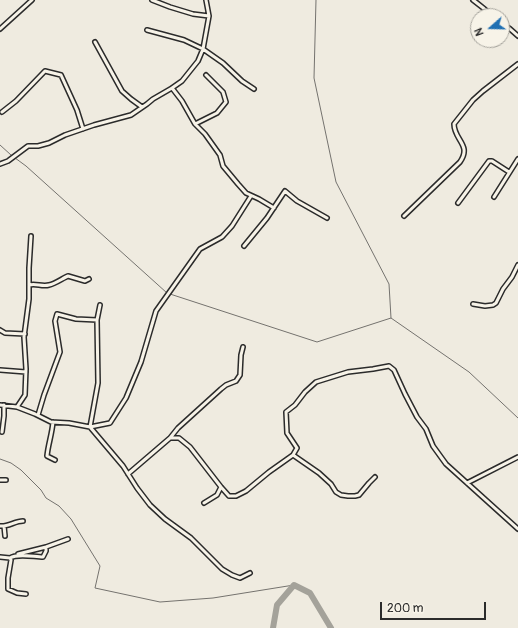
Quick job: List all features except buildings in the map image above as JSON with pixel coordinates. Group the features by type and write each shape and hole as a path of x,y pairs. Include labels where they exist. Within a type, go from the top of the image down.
{"street":[{"path":"0,29 32,0"},
{"path":"152,0 194,14 209,16"},
{"path":"0,164 8,161 28,146 38,146 49,143 65,135 94,125 131,115 153,98 182,81 194,66 203,49 209,16 206,0"},
{"path":"473,0 484,8"},
{"path":"147,30 184,40 203,49 223,63 242,81 254,89"},
{"path":"510,30 518,36"},
{"path":"95,42 122,91 142,107"},
{"path":"404,216 463,158 464,148 455,130 454,124 473,100 518,64"},
{"path":"2,112 16,101 45,71 61,75 77,110 83,129"},
{"path":"195,124 217,113 226,102 223,92 206,76"},
{"path":"172,88 182,101 195,124 205,134 220,155 223,166 246,193 274,208"},
{"path":"494,197 518,159"},
{"path":"458,203 489,161 492,161 509,172"},
{"path":"244,246 268,218 285,191 297,201 327,218"},
{"path":"0,405 16,407 53,422 90,427 110,423 126,398 141,362 156,311 200,249 222,236 232,226 251,196"},
{"path":"16,407 26,395 24,334 29,299 31,236"},
{"path":"473,304 485,306 496,303 518,266"},
{"path":"29,285 34,283 49,285 68,276 85,281 89,279"},
{"path":"90,427 98,383 98,320 100,305"},
{"path":"38,415 60,352 55,321 57,314 76,319 98,320"},
{"path":"0,330 5,333 24,334"},
{"path":"128,474 170,438 178,428 221,389 236,381 240,375 243,347"},
{"path":"170,438 179,438 190,447 221,488 230,496 236,496 246,491 293,455 297,448 287,433 286,412 295,405 305,392 316,382 348,372 389,366 394,370 417,417 426,429 433,446 449,468 518,529"},
{"path":"0,370 26,372"},
{"path":"2,432 4,406"},
{"path":"53,422 52,435 47,456 55,460"},
{"path":"90,427 123,466 150,505 165,520 191,538 222,569 240,578 250,573"},
{"path":"293,455 319,473 331,484 336,492 341,495 359,495 375,477"},
{"path":"467,483 518,457"},
{"path":"0,480 6,480"},
{"path":"204,503 217,495 221,488"},
{"path":"5,536 2,526 23,521"},
{"path":"12,557 68,539"},
{"path":"0,557 35,556 43,558 46,547"},
{"path":"12,557 8,588 9,590 26,594"}],"waterway":[{"path":"316,0 314,78 336,182 389,284 391,318"},
{"path":"0,145 26,166 167,293"},
{"path":"170,294 317,342 391,318 469,372 518,418"},
{"path":"0,459 11,463 21,470 41,490 46,498 59,506 71,519 100,566 95,588 160,602 213,598 294,585"},
{"path":"273,628 277,605 294,585 310,593 331,628"}]}
